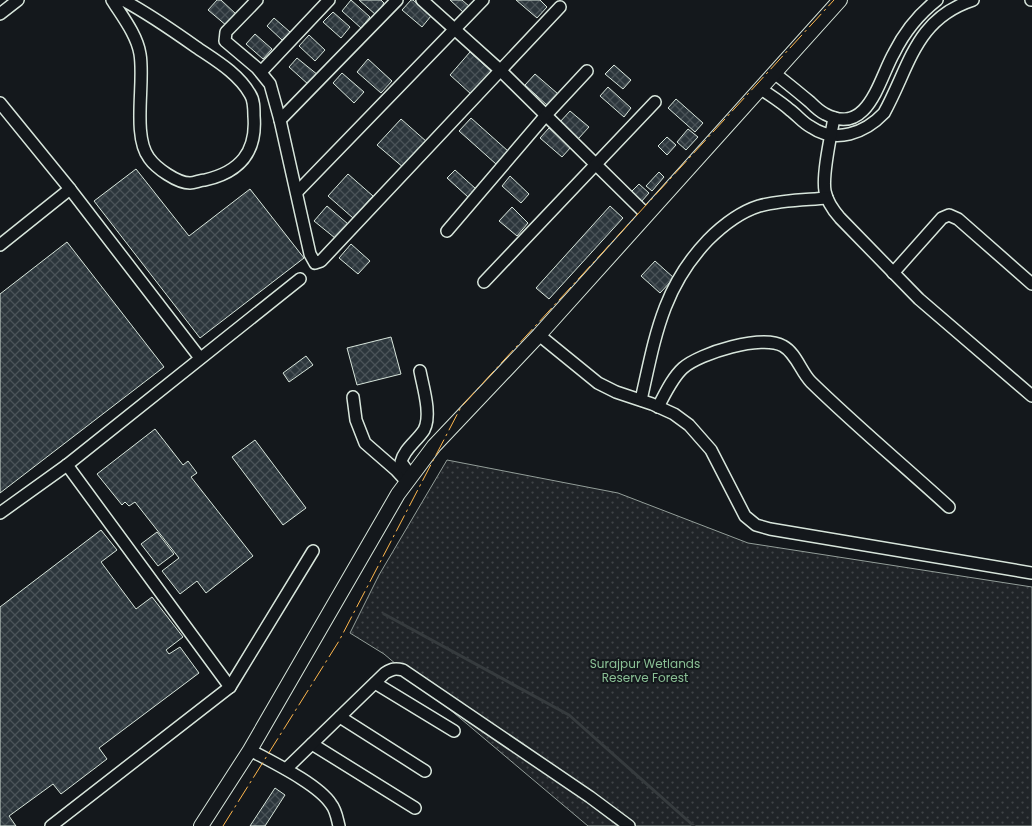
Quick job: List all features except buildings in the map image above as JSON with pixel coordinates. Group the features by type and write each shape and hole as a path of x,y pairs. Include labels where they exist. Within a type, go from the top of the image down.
{"main road":[{"path":"201,826 250,750 366,549 409,480 434,446 539,335 840,0"}],"street":[{"path":"0,14 18,0"},
{"path":"112,0 133,35 140,51 142,70 141,142 148,158 167,174 189,183 222,176 238,166 251,147 255,128 254,104 251,95 223,66 147,13 123,0"},
{"path":"257,0 226,32 224,36 225,41 261,72 270,84 297,192 310,254 313,260 318,263 560,7"},
{"path":"261,72 329,0"},
{"path":"280,120 397,0"},
{"path":"422,0 500,70 646,216"},
{"path":"297,192 483,0"},
{"path":"774,73 824,114 834,118 851,118 866,109 875,95 888,65 903,38 919,17 936,0"},
{"path":"761,89 810,127 831,135 850,135 863,129 884,113 914,50 926,32 952,9 974,0"},
{"path":"447,231 587,70"},
{"path":"484,282 655,102"},
{"path":"2,109 70,190 200,358"},
{"path":"834,118 825,178 825,191 830,205 840,218 919,299 1032,396"},
{"path":"0,245 70,190"},
{"path":"641,400 664,307 674,285 687,264 702,246 719,229 740,215 758,207 787,201 827,198"},
{"path":"893,273 942,218 949,215 958,219 1032,284"},
{"path":"0,513 67,465 300,279"},
{"path":"539,335 598,383 616,392 658,406 674,414 689,425 711,450 745,516 756,525 770,529 1032,573"},
{"path":"658,406 677,375 690,363 703,356 717,350 761,342 782,346 788,350 810,381 949,507"},
{"path":"409,480 401,462 403,456 427,422 420,371"},
{"path":"353,397 356,420 365,443 409,480"},
{"path":"67,465 230,687"},
{"path":"51,826 230,687 313,551"},
{"path":"286,769 375,683 392,669 403,670 590,797 629,826"},
{"path":"375,683 454,731"},
{"path":"340,717 426,771"},
{"path":"312,744 416,808"},
{"path":"250,750 286,769 321,793 328,799 336,812 339,826"}],"green space":[{"name":"Surajpur Wetlands Reserve Forest","path":"447,460 618,493 748,543 1032,587 1032,826 588,826 384,654 350,633 379,575"}],"waterway":[{"path":"384,614 569,715 694,826"}],"power":[{"path":"223,826 339,641 461,407 834,0"}]}
